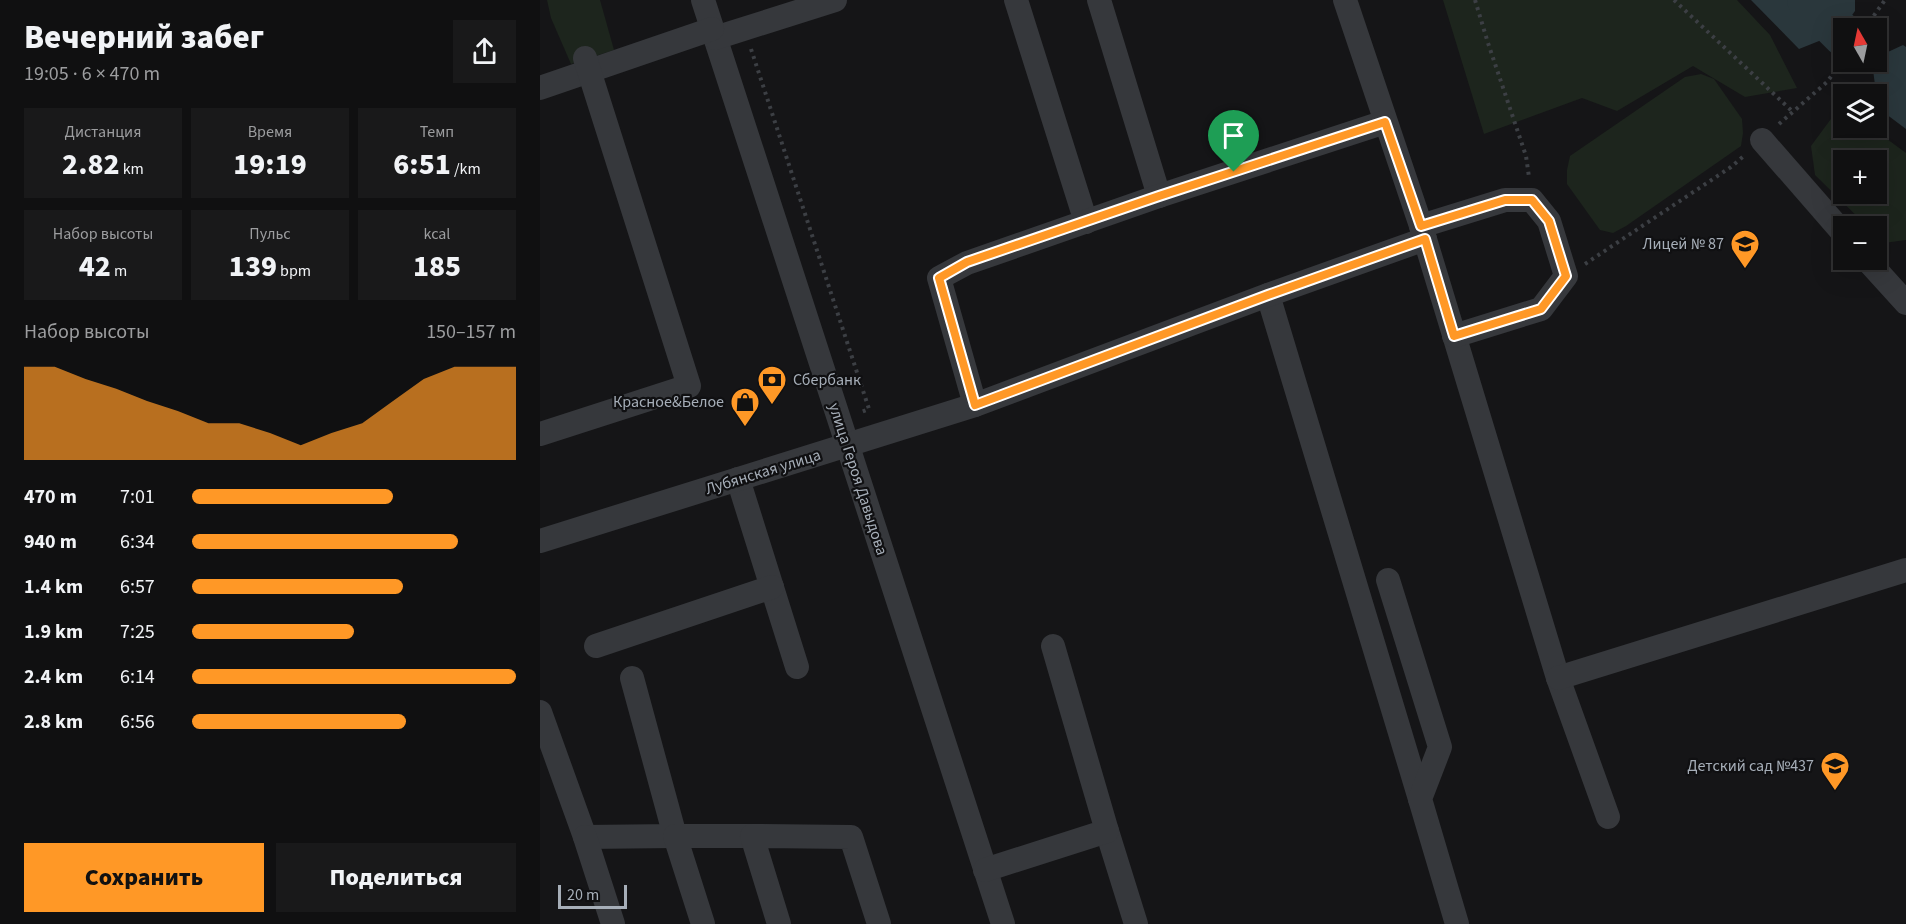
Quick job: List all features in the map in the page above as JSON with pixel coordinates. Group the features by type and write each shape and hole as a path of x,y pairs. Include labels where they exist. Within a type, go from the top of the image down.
{"street":[{"name":"улица Героя Давыдова","path":"703,0 1003,924"},
{"path":"540,88 588,65 714,33 744,28 835,0"},
{"path":"1016,0 1086,222"},
{"path":"1099,0 1159,196"},
{"path":"1345,0 1423,232 1558,678 1608,817"},
{"path":"540,434 689,386 588,65"},
{"path":"975,405 939,278 967,262 1385,122"},
{"path":"1762,140 1833,221"},
{"name":"Лубянская улица","path":"540,541 975,405 1268,295 1505,200 1532,200"},
{"path":"1454,336 1541,309 1566,276 1549,221 1532,200"},
{"path":"1876,270 1906,303"},
{"path":"1268,295 1457,924"},
{"path":"738,479 797,667"},
{"path":"1558,678 1906,570"},
{"path":"1388,580 1440,747 1420,799"},
{"path":"596,646 772,587"},
{"path":"1053,646 1136,924"},
{"path":"632,678 675,836 703,924"},
{"path":"540,712 585,837 613,924"},
{"path":"986,870 1107,831"},
{"path":"752,836 779,924"},
{"path":"585,837 851,837 879,924"}],"path":[{"path":"1475,0 1526,156 1532,200"},
{"path":"1674,0 1792,112"},
{"path":"1872,18 1884,2"},
{"path":"744,28 869,409 839,419"},
{"path":"1566,276 1731,167 1827,82 1834,72"}],"shaded area":[{"path":"547,0 600,0 614,50 571,64 551,18"},
{"path":"1443,0 1737,0 1770,35 1797,88 1745,97 1693,66 1617,111 1582,98 1484,134"},
{"path":"1751,0 1855,0 1855,11 1850,18 1833,18 1833,35 1799,49"},
{"path":"1903,45 1906,47 1906,129 1887,115 1887,84 1875,84 1873,72 1887,72 1887,52"},
{"path":"1701,74 1714,79 1742,119 1741,146 1626,226 1613,233 1600,230 1567,184 1570,156 1685,77"},
{"path":"1833,116 1833,138 1886,138 1906,153 1906,240 1887,243 1887,216 1857,216 1845,204 1887,204 1887,150 1833,150 1833,193 1815,175 1811,146"}],"waterway":[{"path":"1808,0 1833,25"}],"place":[{"name":"Лицей № 87","path":"1745,270"},
{"name":"Сбербанк","path":"772,406"},
{"name":"Красное&Белое","path":"745,428"},
{"name":"Детский сад №437","path":"1835,792"}],"route":[{"path":"1385,122 1421,226 1505,200 1532,200 1549,221 1566,276 1541,309 1454,336 1425,239 975,405 939,278 967,262 1234,172 1385,122"}]}
